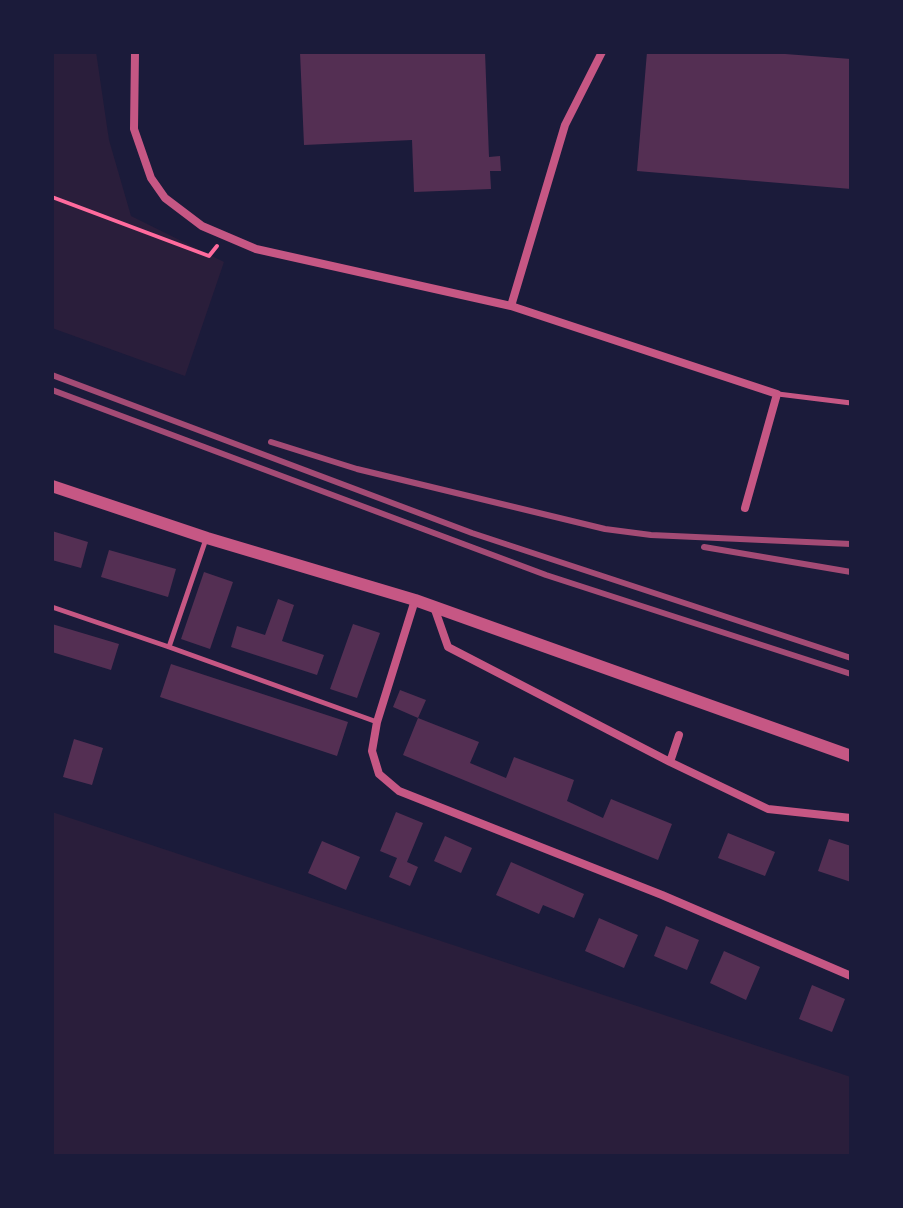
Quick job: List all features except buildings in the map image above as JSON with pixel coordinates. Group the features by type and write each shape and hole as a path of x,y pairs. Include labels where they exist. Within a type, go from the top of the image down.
{"street":[{"path":"135,52 134,129 151,178 165,198 224,238 256,249 511,306 777,394 745,508"},
{"path":"511,306 565,125 602,52"},
{"path":"52,486 207,538 415,600 851,756"},
{"path":"415,600 377,722 372,751 379,774 399,791 662,895 851,976"},
{"path":"434,607 448,647 670,762 768,809 851,818"},
{"path":"670,762 679,735"}],"lane":[{"path":"777,394 851,403"},
{"path":"169,647 207,538"},
{"path":"52,607 377,722"}],"path":[{"path":"52,197 209,256 224,238"}],"shaded area":[{"path":"52,52 96,52 109,140 131,216 224,262 185,376 52,328"},
{"path":"52,812 851,1077 851,1156 52,1156"}],"railway":[{"path":"52,375 472,533 851,658"},
{"path":"52,390 546,575 851,674"},
{"path":"271,442 357,469 605,529 651,535 851,544"},
{"path":"704,547 851,572"}]}
